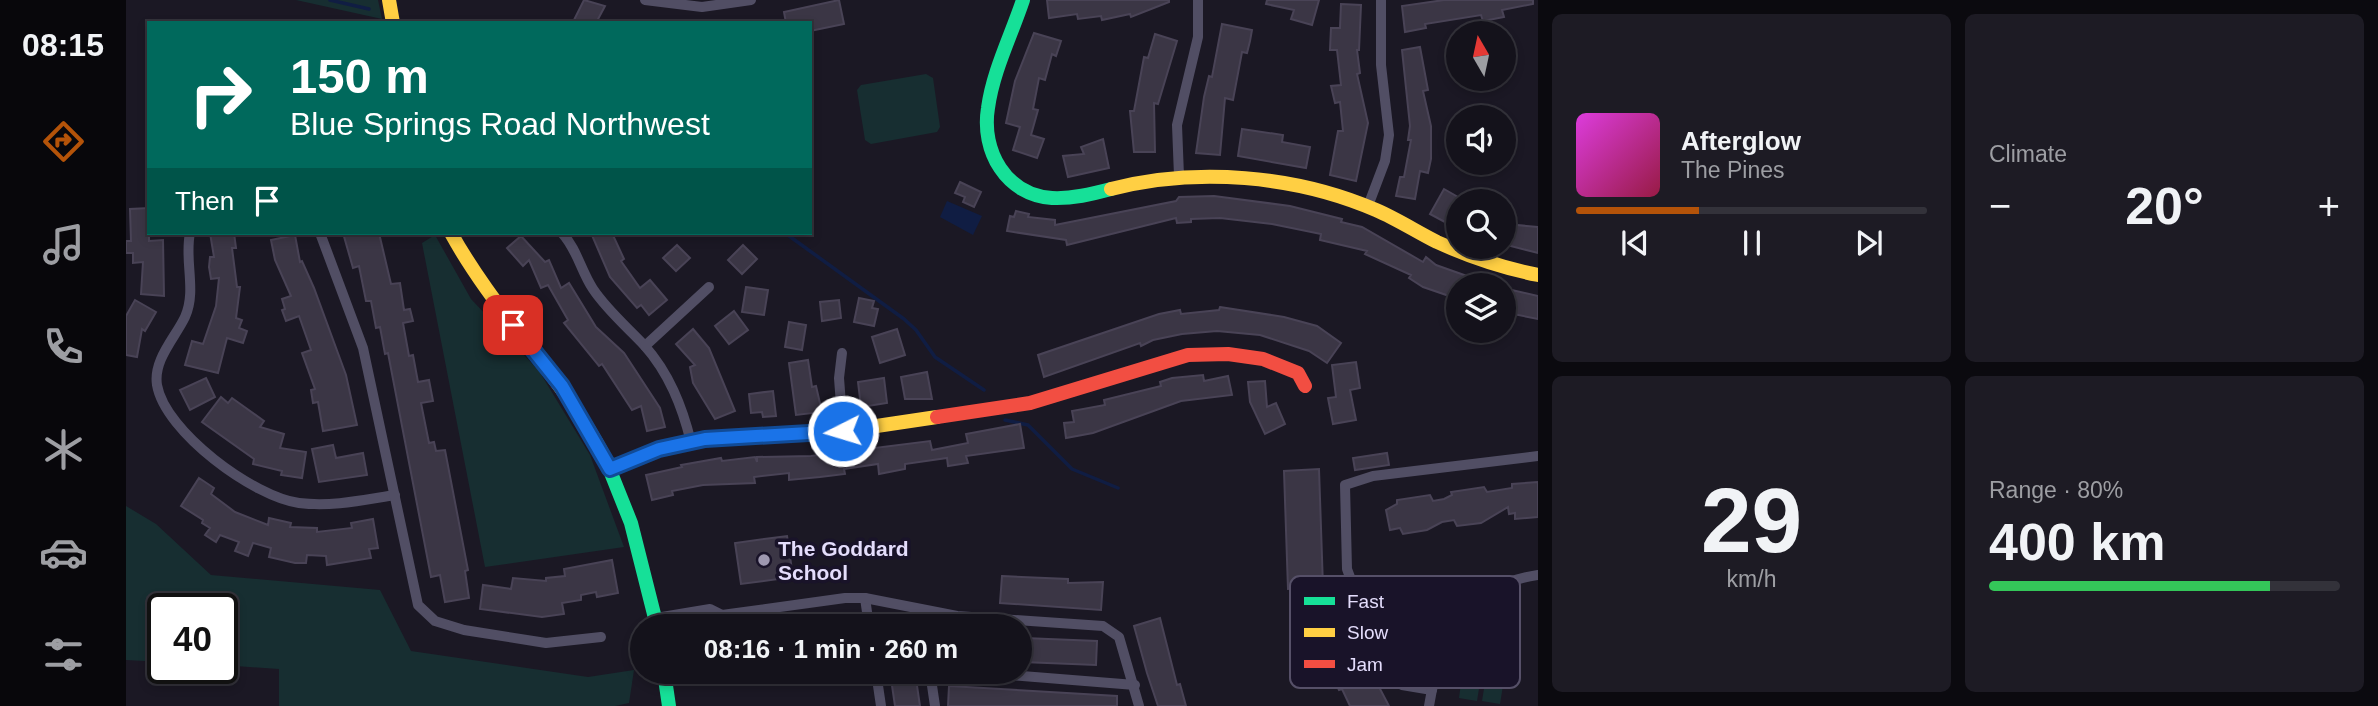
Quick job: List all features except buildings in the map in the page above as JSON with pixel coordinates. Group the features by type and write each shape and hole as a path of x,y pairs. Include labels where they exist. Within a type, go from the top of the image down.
{"street":[{"path":"389,0 393,21"},
{"path":"645,0 702,8 751,0"},
{"path":"1023,0 985,118 989,149 1000,170 1026,192 1051,199 1078,198 1129,184 1179,176 1220,177 1308,189 1368,206 1455,250 1538,275"},
{"path":"1179,176 1177,125 1198,37 1198,0"},
{"path":"1368,206 1385,161 1389,135 1381,65 1381,0"},
{"path":"190,235 187,246 191,277 186,315 164,351 156,382 164,409 183,432 240,479 296,503 333,505 395,495"},
{"path":"321,235 363,348 418,605 435,621 464,630 547,643 601,637"},
{"path":"452,235 483,286 562,386 610,469 645,564 654,614"},
{"path":"564,235 571,243 592,288 645,346 675,392 691,442"},
{"path":"645,346 709,287"},
{"path":"842,353 839,378 843,431"},
{"path":"610,469 659,449 691,442 843,431 1030,403 1188,355 1228,354 1263,359 1298,373 1305,386"},
{"path":"1350,576 1344,547 1345,485 1373,476 1538,456"},
{"path":"1520,580 1538,575"},
{"path":"729,614 845,598 865,598 921,610 1110,628 1119,637 1139,706"},
{"path":"865,598 867,614"},
{"path":"692,614 710,610 720,614"},
{"path":"921,610 922,614"},
{"path":"1032,677 1135,685"},
{"path":"666,684 669,706"},
{"path":"878,684 881,706"},
{"path":"931,684 934,706"},
{"path":"1420,688 1432,690 1429,706"}],"green space":[{"path":"296,0 378,0 382,19"},
{"path":"926,74 933,78 940,127 937,132 871,144 865,140 857,90 861,85"},
{"path":"435,235 471,299 539,371 590,455 624,547 485,567 422,243"},
{"path":"126,506 156,524 211,575 380,590 411,651 588,677 630,671 632,684 629,703 615,706 279,706 279,669 238,666 238,593 147,593 147,661 126,660"},
{"path":"1460,688 1479,688 1477,701 1459,698"},
{"path":"1484,688 1503,688 1500,704 1482,701"}],"water":[{"path":"947,201 982,216 973,235 940,217"}],"waterway":[{"path":"330,0 369,9"},
{"path":"788,235 904,319 916,330 935,357 984,390"},
{"path":"1005,420 1028,425 1072,469 1118,488"}],"traffic: fast":[{"path":"1023,0 990,94 987,124 993,155 1010,180 1036,195 1067,198 1111,189"},
{"path":"605,458 631,523 654,614"},
{"path":"666,684 669,706"}],"traffic: slow":[{"path":"389,0 393,21"},
{"path":"1111,189 1177,178 1245,178 1279,182 1345,198 1392,217 1437,242 1462,252 1538,275"},
{"path":"452,235 468,262 569,400 605,458"},
{"path":"610,469 659,449 705,439 843,431 937,417"}],"traffic: jam":[{"path":"937,417 1030,403 1188,355 1228,354 1263,359 1298,373 1305,386"}],"place":[{"name":"The Goddard School","path":"764,560"}],"route":[{"path":"513,325 562,386 586,423 610,469 659,449 705,439 843,431"}]}
